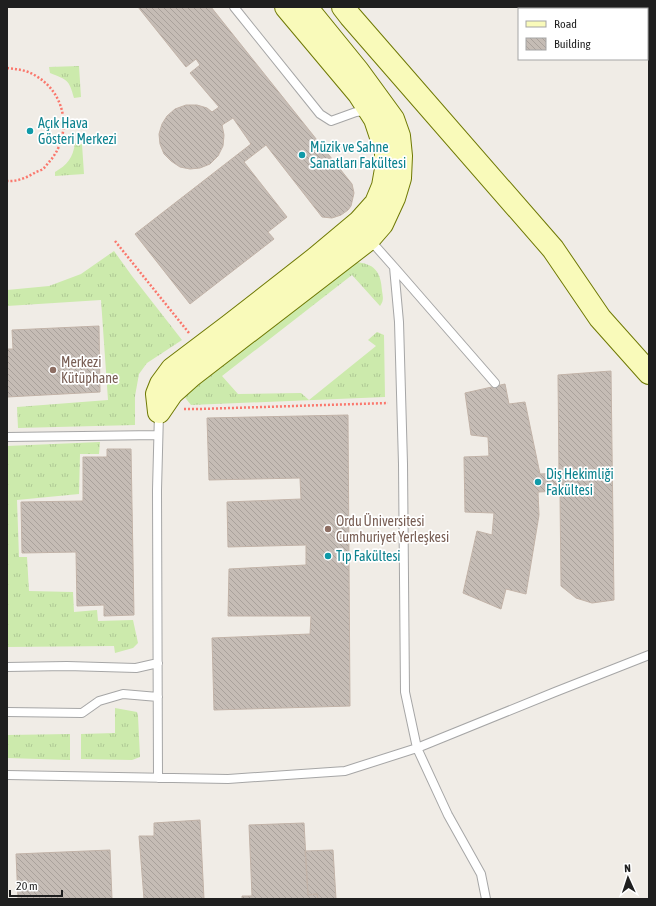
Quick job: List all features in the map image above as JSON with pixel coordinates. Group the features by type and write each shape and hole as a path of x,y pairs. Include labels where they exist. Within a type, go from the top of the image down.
{"street":[{"path":"159,412 157,394 160,384 172,369 230,326 359,222 376,203 383,186 386,169 386,152 375,119 359,94 286,7"},
{"path":"159,412 172,393 191,376 369,239 382,224 394,198 400,178 401,156 399,136 393,119 358,71 306,7"},
{"path":"343,7 553,249 600,318 649,373"}],"lane":[{"path":"234,7 320,114 331,121 356,112 369,110"},
{"path":"369,239 495,383"},
{"path":"394,267 399,322 403,464 405,692 417,748 448,815 482,874 486,899"},
{"path":"158,778 157,498 159,412"},
{"path":"7,437 158,435"},
{"path":"7,774 228,779 345,771 417,748 649,655"},
{"path":"7,667 67,666 136,668 158,663"},
{"path":"7,712 82,713 99,701 123,694 158,697"}],"path":[{"path":"7,68 20,69 36,76 50,87 60,102 64,120 63,138 56,154 44,168 29,177 7,181"},
{"path":"116,241 193,338"},
{"path":"172,393 184,410 401,402"}],"green space":[{"path":"79,66 81,97 74,98 69,84 64,79 50,73 49,67"},
{"path":"75,143 82,144 84,174 55,176 55,172 63,167 71,157"},
{"path":"114,251 182,340 147,363 139,374 135,396 135,425 18,428 17,407 108,400 101,300 7,306 7,290 49,286 81,274"},
{"path":"354,262 367,264 378,273 383,297 380,306 352,275 222,376 238,394 301,393 309,400 376,346 368,340 377,332 384,335 385,397 191,405 183,395"},
{"path":"100,442 99,454 80,454 79,494 17,500 19,557 27,557 29,591 73,592 74,612 97,610 98,621 133,620 138,643 133,648 115,653 114,646 7,647 7,446"},
{"path":"115,708 137,712 140,757 132,760 81,759 81,734 115,733"},
{"path":"70,734 70,760 7,758 7,735"}],"building":[{"name":"Müzik ve Sahne Sanatları Fakültesi","path":"138,7 211,7 352,184 354,193 351,206 348,210 341,215 332,218 322,217 266,145 244,162 287,217 268,232 274,239 190,304 135,234 251,144 233,118 222,125 224,135 223,146 218,156 210,164 200,168 190,169 180,167 164,154 160,144 159,134 162,124 167,116 175,109 186,105 197,105 207,108 212,112 219,107 190,73 200,65 196,59 186,67"},
{"name":"Merkezi Kütüphane","path":"99,326 100,392 7,397 7,349 13,349 12,330"},
{"name":"Diş Hekimliği Fakültesi","path":"611,371 614,600 592,603 576,598 561,586 560,491 538,492 539,515 526,594 506,589 501,609 463,593 477,531 492,535 494,513 465,512 464,457 489,456 488,437 471,435 465,393 505,384 509,404 525,402 540,474 559,473 558,375"},
{"name":"Tıp Fakültesi","path":"348,415 350,706 214,710 212,638 310,634 311,616 228,616 229,569 306,565 306,545 228,547 227,502 301,499 300,478 209,480 207,418"},
{"path":"107,449 131,449 134,615 104,616 104,605 77,606 76,552 22,553 21,502 83,501 83,457 107,457"},
{"path":"200,820 204,899 144,899 139,836 154,836 154,823"},
{"path":"304,823 308,895 317,894 318,899 242,899 242,896 252,896 249,825"},
{"path":"110,850 112,899 18,899 16,854"},
{"path":"333,850 336,899 318,899 317,894 308,895 305,851"}],"place":[{"name":"Açık Hava Gösteri Merkezi","path":"30,131"},
{"name":"Müzik ve Sahne Sanatları Fakültesi","path":"302,155"},
{"name":"Merkezi Kütüphane","path":"53,370"},
{"name":"Diş Hekimliği Fakültesi","path":"538,482"},
{"name":"Ordu Üniversitesi Cumhuriyet Yerleşkesi","path":"328,529"},
{"name":"Tıp Fakültesi","path":"328,556"}]}
